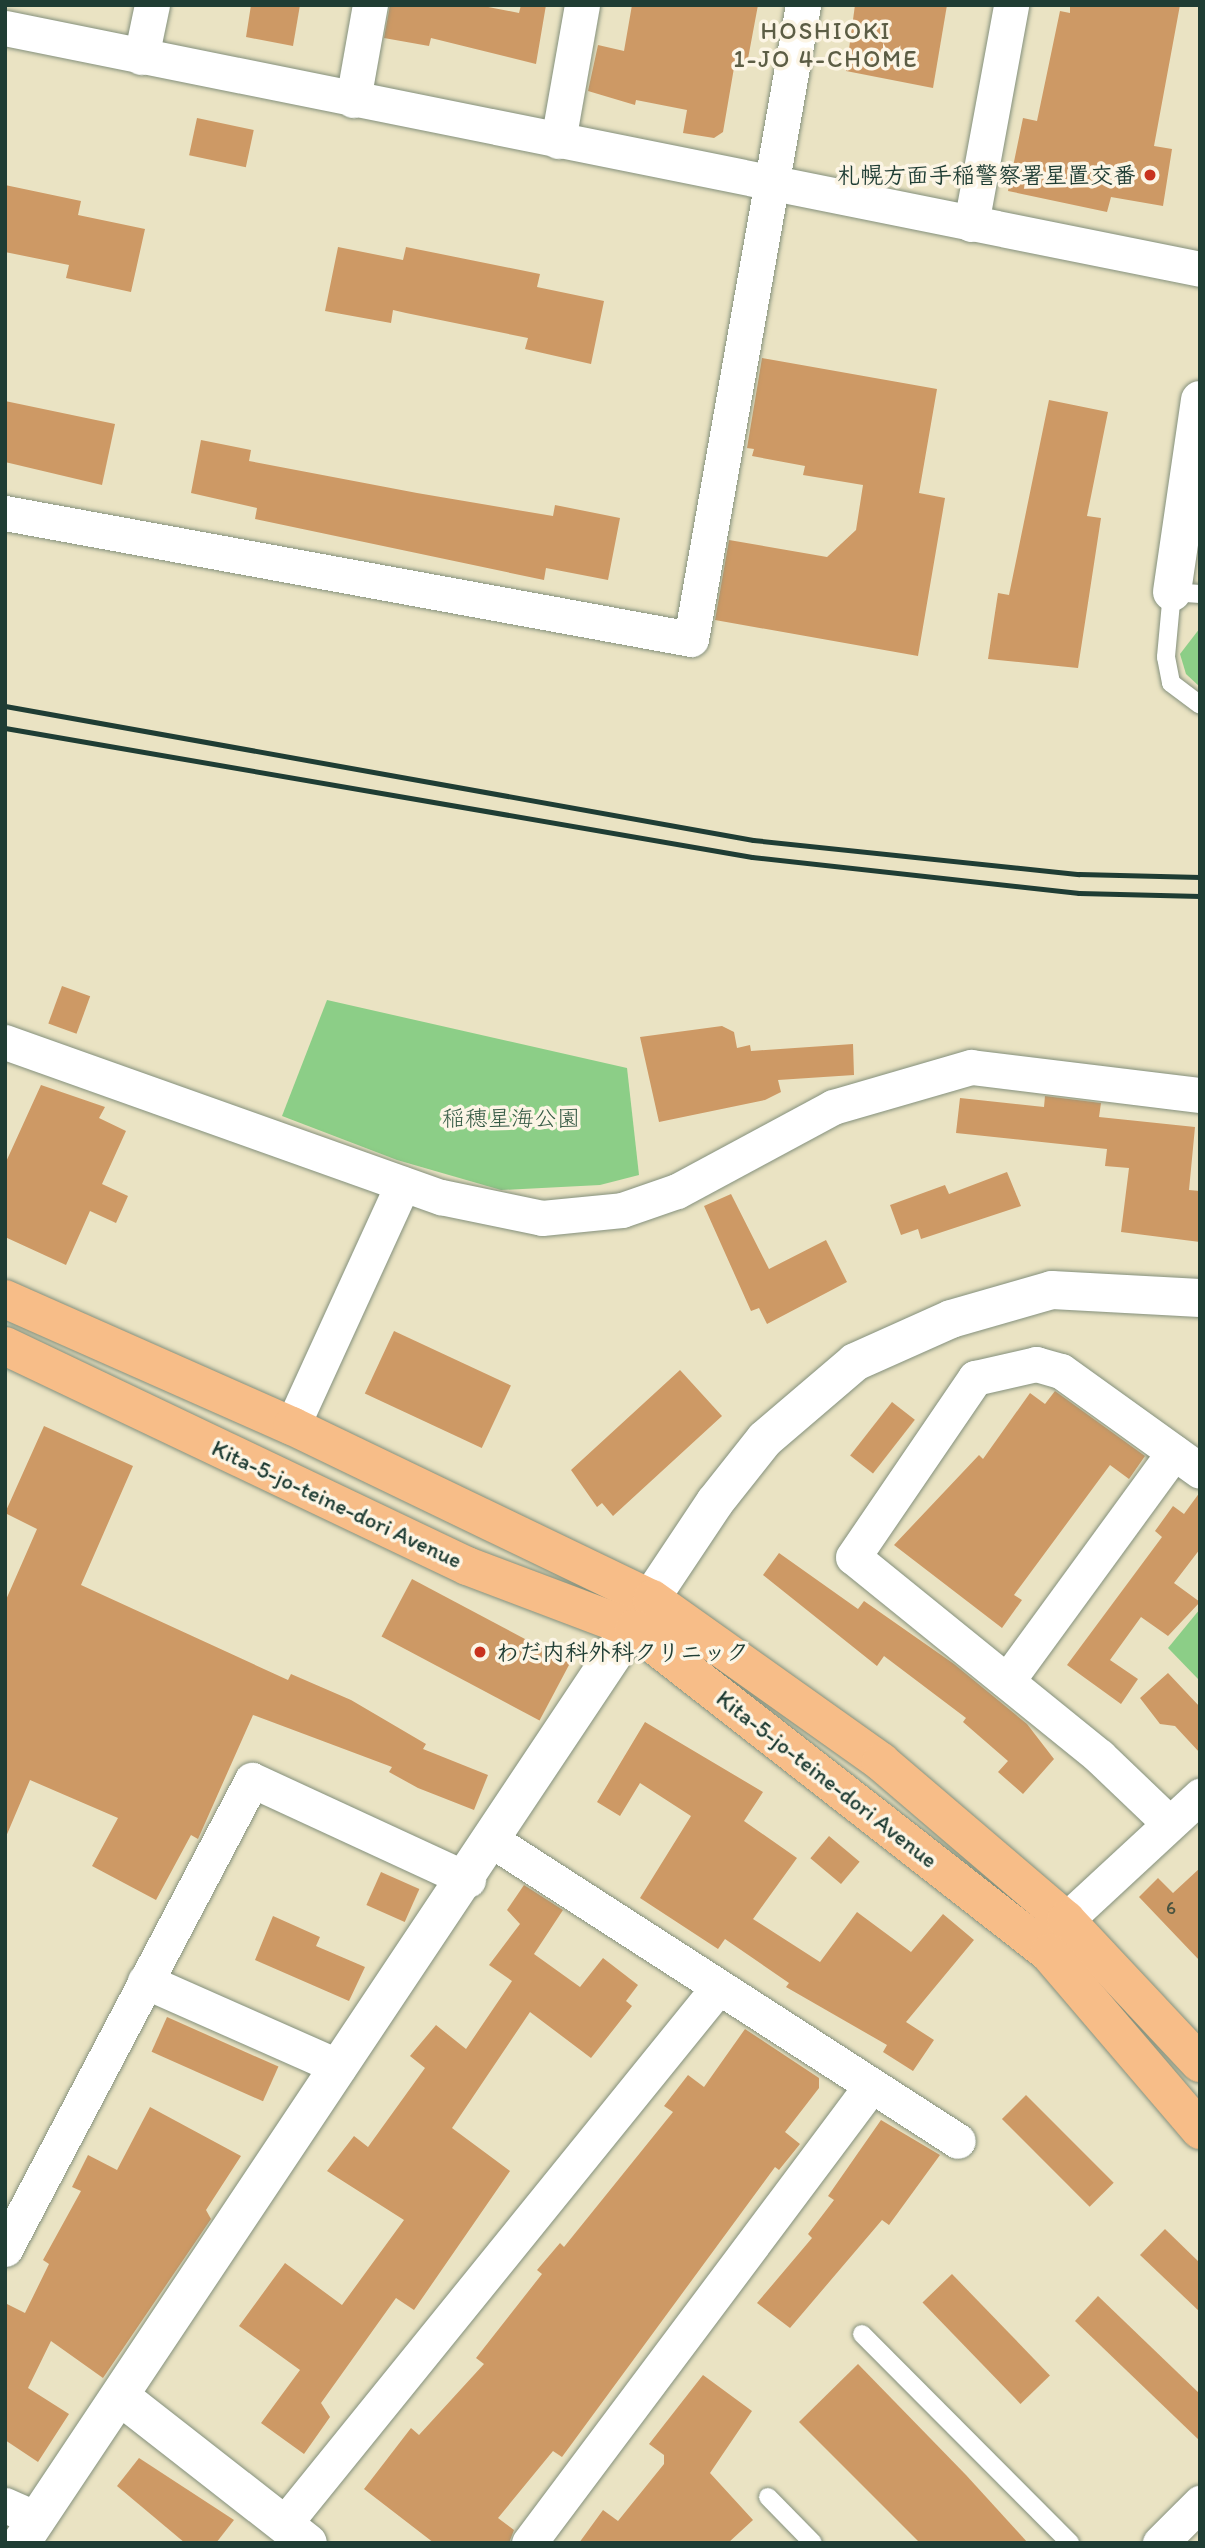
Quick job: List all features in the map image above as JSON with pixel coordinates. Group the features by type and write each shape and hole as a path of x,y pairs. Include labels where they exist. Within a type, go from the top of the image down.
{"highway":[{"name":"Kita-5-jo-teine-dori Avenue","path":"5,1298 292,1426 643,1614 881,1762 1066,1920 1200,2063"},
{"name":"Kita-5-jo-teine-dori Avenue","path":"5,1346 467,1566 643,1614 1049,1954 1200,2130"}],"street":[{"path":"142,57 152,5"},
{"path":"353,100 370,5"},
{"path":"558,141 582,5"},
{"path":"5,513 691,639 803,5"},
{"path":"971,224 1011,5"},
{"path":"5,28 1200,269"},
{"path":"1186,593 1200,400"},
{"path":"5,1041 403,1184 542,1218 622,1210 677,1191 833,1107 971,1067 1200,1094"},
{"path":"292,1426 403,1184"},
{"path":"21,2522 121,2397 643,1614 765,1439 855,1362 951,1320 1052,1290 1200,1298"},
{"path":"1007,1681 1187,1462 1062,1371 1036,1364 975,1378 853,1557 1007,1681 1168,1822"},
{"path":"5,2249 252,1780 468,1880"},
{"path":"1066,1920 1168,1822 1200,1797"},
{"path":"493,1841 716,1989 958,2141"},
{"path":"145,1981 339,2067"},
{"path":"121,2397 296,2534 716,1989"},
{"path":"529,2543 871,2086"},
{"path":"1160,2543 1200,2503"}],"lane":[{"path":"1186,593 1166,657 1171,683 1200,705"},
{"path":"862,2334 1070,2543"},
{"path":"768,2497 813,2543"}],"green space":[{"path":"1200,628 1200,687 1186,674 1180,654"},
{"name":"稲穂星海公園","path":"327,1000 627,1068 639,1175 600,1185 501,1190 397,1160 282,1116"},
{"path":"1200,1609 1200,1681 1168,1648"}],"building":[{"path":"251,5 300,5 293,46 246,37"},
{"path":"390,5 478,5 519,13 521,5 546,5 536,64 431,38 429,46 384,38"},
{"path":"632,5 758,5 747,64 735,62 723,132 714,138 683,133 687,110 636,100 635,105 588,91 598,45 624,51"},
{"path":"855,5 947,5 933,88 846,71"},
{"path":"1070,5 1180,5 1154,146 1172,149 1163,206 1111,197 1107,212 1008,191 1023,118 1037,121 1060,11 1070,13"},
{"path":"197,118 254,130 246,167 189,155"},
{"path":"5,185 81,201 78,215 145,229 131,292 66,278 69,265 5,252"},
{"path":"338,247 403,260 406,247 540,274 537,287 604,301 591,364 525,349 528,338 393,310 391,323 325,311"},
{"path":"762,358 937,389 919,493 945,498 918,656 715,620 729,540 827,557 856,530 863,485 803,475 805,466 752,456 754,449 747,448"},
{"path":"1049,400 1108,412 1087,516 1101,518 1078,668 988,659 998,593 1009,595"},
{"path":"5,401 115,424 102,485 5,462"},
{"path":"201,440 251,450 249,461 417,493 553,516 555,505 620,518 608,580 546,568 544,580 255,519 257,508 191,493"},
{"path":"62,986 90,996 77,1034 48,1024"},
{"path":"722,1026 734,1032 737,1048 750,1045 751,1051 853,1044 854,1075 778,1080 781,1092 765,1100 659,1122 640,1037"},
{"path":"41,1085 105,1107 99,1118 126,1131 102,1184 128,1196 116,1223 90,1211 66,1265 5,1237 5,1164"},
{"path":"1045,1096 1101,1103 1099,1117 1195,1127 1189,1190 1200,1191 1200,1242 1121,1232 1129,1168 1105,1166 1107,1149 956,1133 960,1098 1044,1107"},
{"path":"1007,1172 1021,1206 921,1239 918,1229 901,1235 890,1205 945,1185 949,1194"},
{"path":"731,1194 769,1269 826,1240 847,1282 767,1324 759,1308 751,1311 704,1206"},
{"path":"394,1331 511,1386 482,1448 365,1394"},
{"path":"680,1370 722,1416 613,1516 602,1503 597,1507 571,1470"},
{"path":"1055,1391 1145,1456 1129,1479 1110,1465 1014,1595 1022,1600 1002,1628 894,1545 979,1455 983,1459 1030,1393 1045,1404"},
{"path":"892,1402 915,1420 873,1473 850,1456"},
{"path":"44,1426 133,1466 81,1585 288,1680 291,1674 351,1700 426,1744 423,1749 488,1775 474,1810 418,1788 389,1772 392,1767 253,1715 198,1839 191,1835 156,1900 92,1866 118,1818 30,1780 5,1839 5,1602 37,1529 5,1513"},
{"path":"1200,1492 1200,1549 1174,1583 1200,1602 1168,1636 1141,1617 1110,1660 1138,1679 1121,1704 1067,1665 1162,1537 1155,1531 1173,1506 1184,1514"},
{"path":"779,1553 858,1609 864,1601 954,1664 1027,1724 1054,1759 1023,1794 998,1772 1008,1761 963,1722 966,1718 884,1656 877,1666 763,1575"},
{"name":"わだ内科外科クリニック","path":"412,1579 570,1663 540,1720 381,1636"},
{"path":"1168,1673 1200,1707 1200,1753 1175,1726 1160,1724 1140,1698"},
{"path":"645,1722 763,1792 744,1821 797,1858 753,1919 820,1962 857,1912 911,1952 943,1914 974,1940 906,2022 934,2040 913,2071 883,2052 887,2045 786,1987 789,1983 725,1939 718,1949 640,1898 691,1816 640,1783 620,1816 597,1802"},
{"path":"829,1836 860,1862 841,1884 810,1858"},
{"path":"1200,1868 1200,1961 1139,1897 1158,1878 1173,1893"},
{"path":"381,1872 419,1889 405,1922 366,1905"},
{"path":"524,1885 563,1910 534,1954 580,1987 603,1958 638,1985 626,2001 632,2006 591,2058 530,2012 452,2128 510,2171 414,2310 396,2298 321,2403 330,2417 304,2454 261,2423 300,2370 239,2326 285,2263 342,2305 404,2220 327,2171 354,2136 368,2147 425,2068 410,2056 436,2025 466,2049 512,1981 489,1965 520,1924 507,1910"},
{"path":"273,1916 320,1937 316,1946 365,1967 349,2001 255,1960"},
{"path":"167,2017 278,2067 263,2101 152,2052"},
{"path":"745,2029 819,2078 819,2088 785,2132 800,2144 779,2170 775,2167 562,2457 553,2451 498,2518 514,2530 509,2543 434,2543 364,2489 411,2428 419,2435 484,2364 476,2358 542,2274 537,2270 560,2243 564,2247 673,2112 664,2106 688,2075 704,2087"},
{"path":"1026,2095 1114,2183 1090,2207 1002,2119"},
{"path":"150,2107 241,2156 206,2210 211,2219 103,2378 51,2341 28,2388 69,2414 38,2462 5,2440 5,2303 25,2313 49,2264 43,2260 81,2191 72,2187 88,2155 117,2170"},
{"path":"881,2120 940,2155 889,2225 882,2220 790,2328 757,2303 812,2238 808,2234 834,2200 828,2196"},
{"path":"1165,2229 1200,2263 1200,2312 1140,2255"},
{"path":"952,2274 1050,2375 1020,2404 923,2302"},
{"path":"1098,2296 1200,2394 1200,2441 1075,2321"},
{"path":"858,2364 1028,2543 920,2543 799,2422"},
{"path":"703,2375 752,2411 710,2473 753,2520 728,2543 579,2543 603,2510 618,2521 664,2464 664,2455 649,2444"},
{"path":"139,2458 234,2520 216,2543 185,2543 117,2486"}],"railway":[{"path":"5,706 753,840 1079,874 1200,877"},
{"path":"5,728 752,857 1079,893 1200,896"}],"place":[{"name":"札幌方面手稲警察署星置交番","path":"1150,175"},
{"name":"わだ内科外科クリニック","path":"480,1652"}],"district":[{"name":"HOSHIOKI 1-JO 4-CHOME","path":"826,45"}]}
